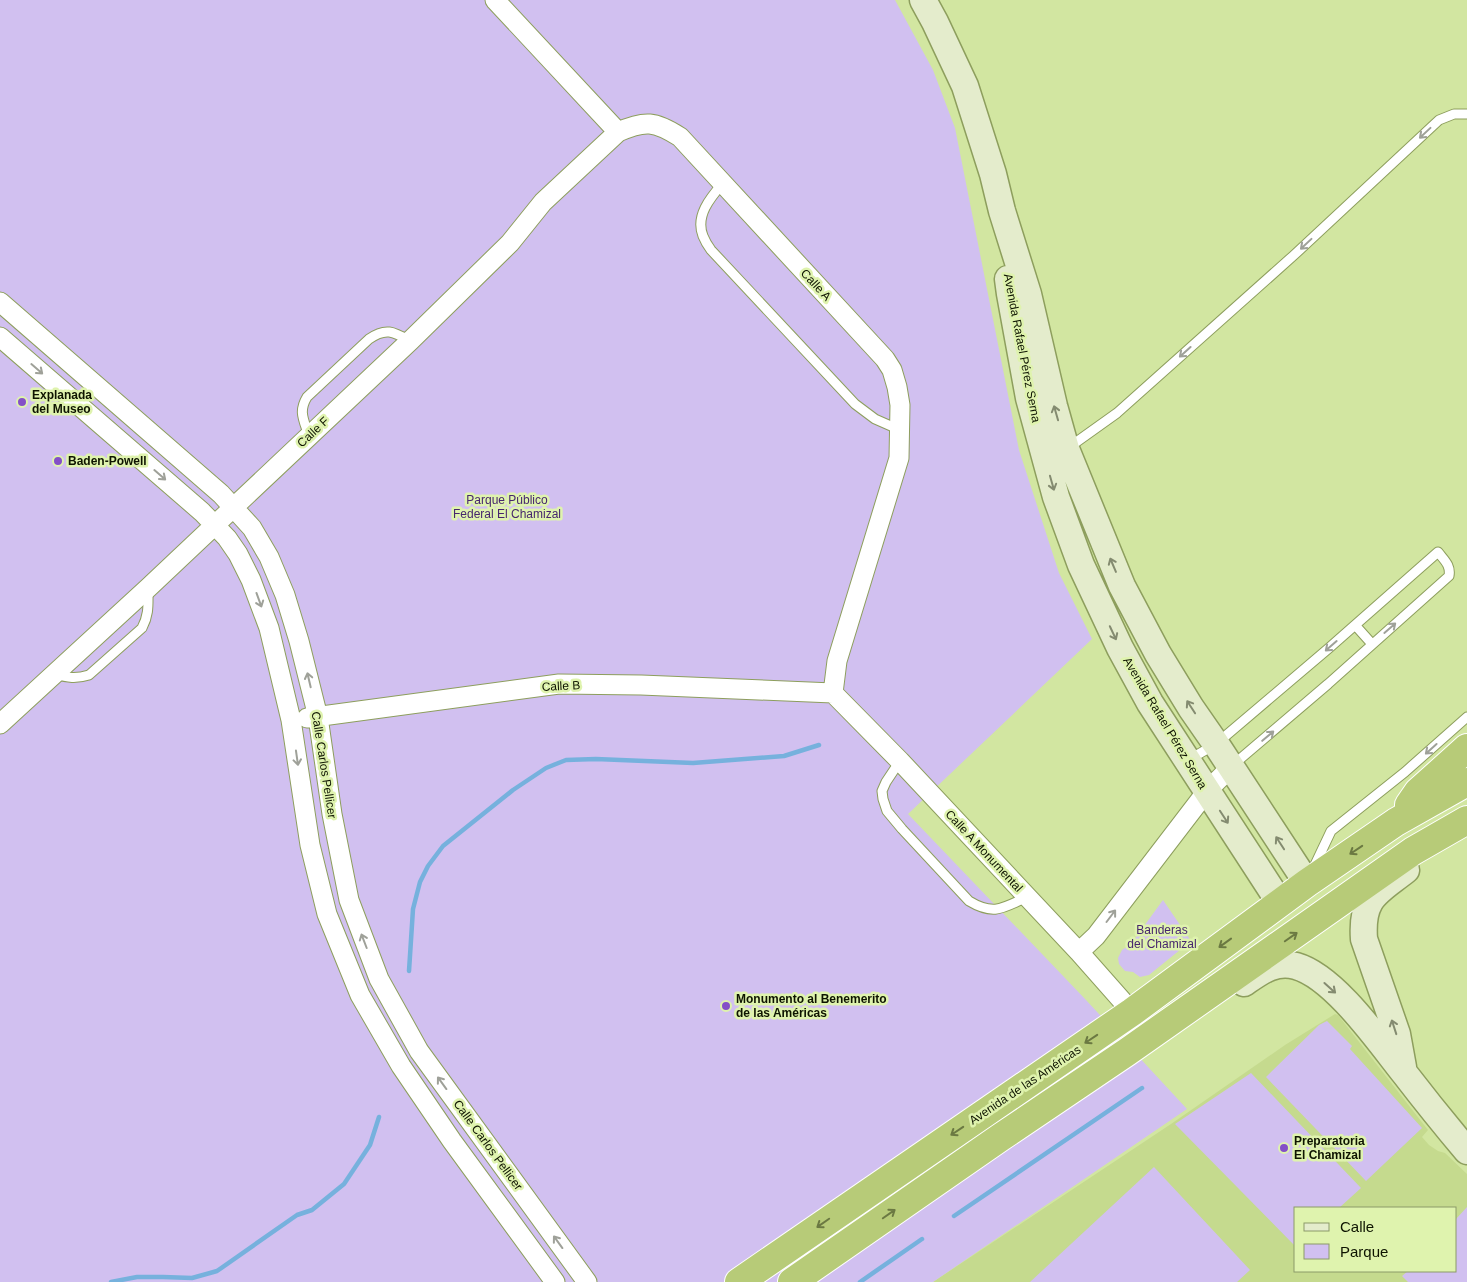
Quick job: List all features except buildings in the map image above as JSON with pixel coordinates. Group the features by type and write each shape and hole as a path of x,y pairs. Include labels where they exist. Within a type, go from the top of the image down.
{"highway":[{"name":"Avenida de las Américas","path":"739,1282 1132,1012 1280,903 1396,822 1418,792 1465,760"},
{"path":"792,1282 1150,1036 1413,851 1460,824"},
{"path":"1001,1137 1040,1099 1126,1037 1134,1024 1135,1018 1132,1012"}],"main road":[{"name":"Avenida Rafael Pérez Serna","path":"922,0 935,22 965,86 1028,294 1054,406 1056,497 1080,565 1120,648 1150,702 1280,903"},
{"name":"Avenida Rafael Pérez Serna","path":"1056,453 1158,654 1191,708 1307,884"},
{"path":"1405,1075 1397,1034 1364,939 1364,913 1371,899 1377,893 1420,860 1460,824"},
{"path":"1150,1036 1173,1030 1261,971 1273,965 1296,966 1325,983 1348,1003 1369,1026 1405,1075 1467,1151"}],"street":[{"path":"495,0 618,132"},
{"name":"Calle A","path":"618,132 633,125 648,123 664,127 680,137 885,359 892,370 898,387 900,404 899,458 838,661 833,693"},
{"name":"Calle F","path":"0,724 148,588 410,341 510,243 543,202 618,132"},
{"name":"Calle Carlos Pellicer","path":"0,302 221,494 252,528 265,550 285,596 299,641 318,717 332,814 349,900 379,979 419,1051 587,1282"},
{"name":"Calle Carlos Pellicer","path":"0,337 196,507 227,538 238,554 251,580 269,628 291,720 310,845 326,914 360,995 401,1066 452,1141 555,1282"},
{"name":"Calle B","path":"291,720 560,684 699,687 833,693"},
{"name":"Calle A Monumental","path":"833,693 1028,897 1132,1012"},
{"path":"1079,952 1096,936 1207,791 1231,767"}],"lane":[{"path":"1056,453 1124,407 1293,256 1439,120 1454,114 1467,114"},
{"path":"722,183 709,199 701,219 702,235 710,250 855,404 875,419 900,430"},
{"path":"309,436 302,413 302,405 307,397 379,333 392,332 410,341"},
{"path":"1188,761 1216,744 1438,552 1449,566 1449,576 1231,767"},
{"path":"1355,625 1372,644"},
{"path":"1307,884 1331,831 1405,772 1467,717"},
{"path":"900,761 882,791 887,811 969,901 978,907 990,910 1004,908 1028,897"}],"shaded area":[{"name":"Preparatoria El Chamizal","path":"1335,1014 1338,1015 1428,1130 1422,1137 1429,1145 1445,1153 1467,1174 1467,1282 933,1282 1171,1124 1285,1045"}],"green space":[{"name":"Parque Público Federal El Chamizal","path":"0,0 895,0 933,70 955,128 1019,450 1059,573 1092,639 908,814 1086,1000 1187,1109 933,1282 0,1282"},
{"name":"Banderas del Chamizal","path":"1163,900 1191,941 1149,975 1140,977 1133,972 1125,971 1119,964 1118,958 1122,950 1131,944"},
{"path":"1327,1021 1352,1046 1350,1049 1422,1128 1366,1181 1266,1077 1319,1025"},
{"path":"1251,1073 1361,1188 1340,1207 1294,1207 1294,1245 1175,1124"},
{"path":"1154,1167 1250,1270 1237,1282 1030,1282"},
{"path":"1467,1207 1467,1282 1408,1282 1402,1276 1407,1272 1457,1272 1457,1218"}],"waterway":[{"path":"409,971 413,909 420,882 428,866 443,846 513,790 546,768 566,760 596,759 693,763 784,756 819,745"},
{"path":"954,1216 1142,1088"},
{"path":"111,1282 137,1277 192,1278 217,1271 297,1215 312,1210 344,1184 370,1145 379,1117"},
{"path":"860,1282 922,1239"}],"place":[{"name":"Explanada del Museo","path":"22,402"},
{"name":"Baden-Powell","path":"58,461"},
{"name":"Monumento al Benemerito de las Américas","path":"726,1006"},
{"name":"Preparatoria El Chamizal","path":"1284,1148"}]}
